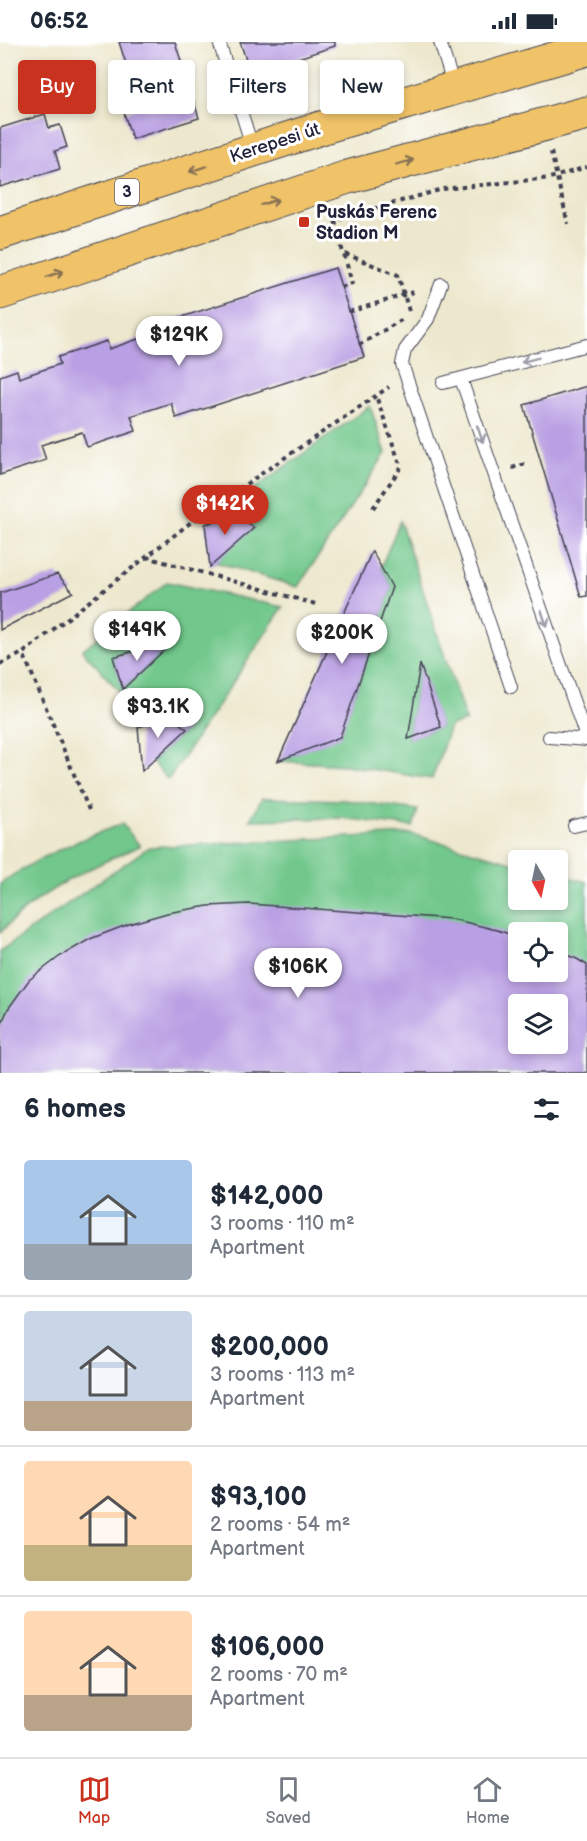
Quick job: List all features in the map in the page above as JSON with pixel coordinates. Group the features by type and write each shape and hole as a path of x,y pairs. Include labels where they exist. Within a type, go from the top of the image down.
{"main road":[{"name":"Kerepesi út","path":"0,233 454,87 587,50"},
{"path":"0,293 316,187 587,112"}],"lane":[{"path":"219,42 254,150"},
{"path":"440,42 454,87"},
{"path":"441,284 428,319 405,350 402,364 511,687"},
{"path":"443,383 587,345"},
{"path":"461,379 587,740 549,737"},
{"path":"574,826 587,824"}],"path":[{"path":"545,125 568,224"},
{"path":"341,287 352,283 335,220 443,189 556,176 587,167"},
{"path":"343,253 399,275 411,315 359,345"},
{"path":"349,312 405,295"},
{"path":"0,664 22,653 199,516 386,389"},
{"path":"373,508 401,467 376,396"},
{"path":"146,557 319,605"},
{"path":"22,653 89,810"}],"green space":[{"path":"370,406 386,453 298,587 215,562 254,527 238,514 205,524"},
{"path":"400,521 466,721 450,726 432,779 345,765 278,761 340,736 392,587 381,567","holes":["420,666 441,727 408,739"]},
{"path":"167,582 283,607 168,780 152,762 186,730 171,717 148,723 82,650","holes":["174,641 123,689 113,657"]},
{"path":"262,798 345,800 418,810 413,827 342,818 250,820"},
{"path":"122,824 140,846 83,872 47,893 30,905 0,933 0,884 29,865 59,850"},
{"path":"411,834 508,861 508,910 568,910 568,877 587,882 587,1073 0,1073 0,951 149,847"}],"building":[{"path":"119,42 175,42 181,60 125,60"},
{"path":"240,42 335,42 335,46 292,60 246,60"},
{"path":"195,105 199,118 132,139 124,114 195,114"},
{"path":"45,114 49,128 60,125 67,147 55,151 60,169 0,187 0,128"},
{"path":"335,268 364,357 176,418 171,403 131,416 136,431 87,447 82,432 41,445 46,460 0,475 0,376 17,370 19,378 60,364 58,357 107,341 109,349 150,335 147,328"},
{"path":"587,386 587,596 581,597 524,405"},
{"path":"238,514 254,528 210,567 205,524"},
{"path":"372,551 392,587 340,737 278,761"},
{"path":"57,574 73,592 0,630 0,593"},
{"path":"175,640 123,689 113,657"},
{"path":"420,664 441,727 408,739"},
{"path":"171,717 187,729 142,771 138,727"},
{"path":"249,904 452,919 508,934 508,982 568,982 568,955 587,965 587,1073 0,1073 0,1027 8,1009 29,980 59,957 90,939 167,913 208,906"}],"place":[{"name":"Puskás Ferenc Stadion M","path":"304,222"}]}
